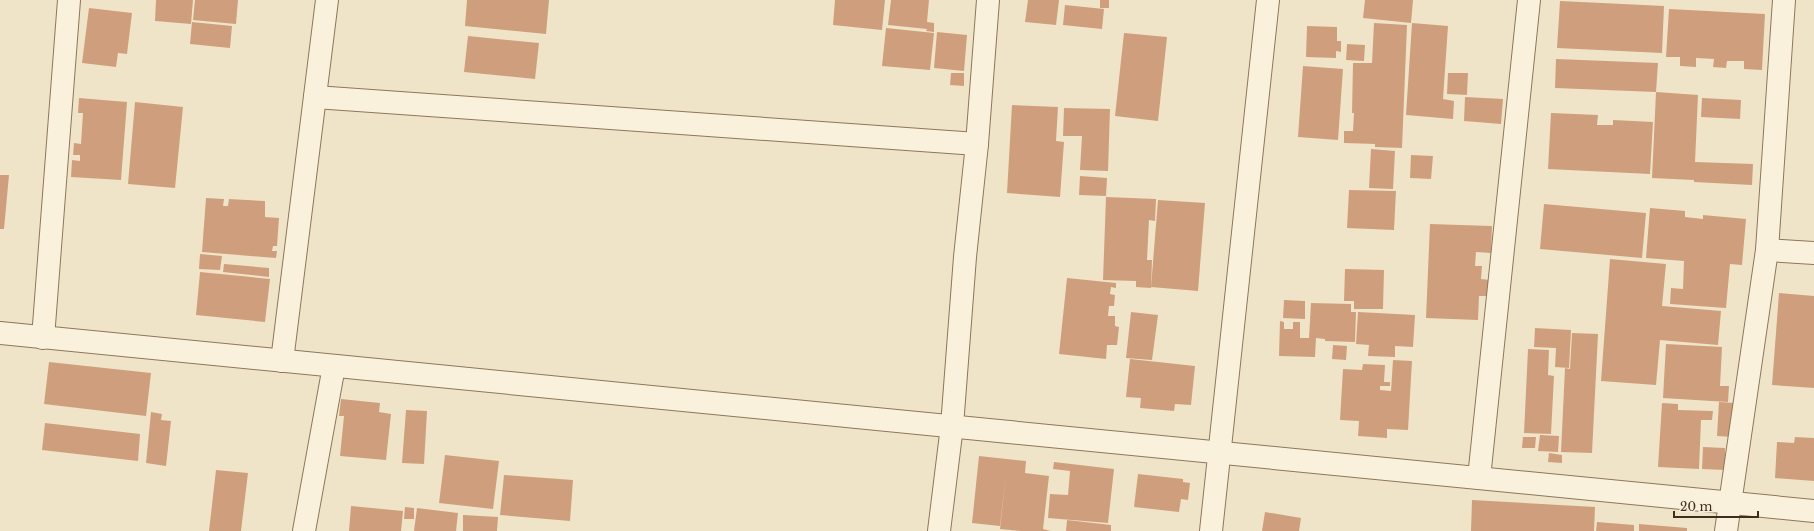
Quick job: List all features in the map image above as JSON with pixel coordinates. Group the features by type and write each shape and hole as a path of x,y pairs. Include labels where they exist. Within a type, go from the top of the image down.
{"street":[{"path":"43,338 69,0"},
{"path":"282,361 327,0"},
{"path":"939,531 952,426 965,257 977,144 988,0"},
{"path":"1211,531 1268,0"},
{"path":"1479,478 1529,0"},
{"path":"1726,531 1767,250 1784,0"},
{"path":"315,97 977,144"},
{"path":"1767,250 1814,254"},
{"path":"0,333 1814,510"},
{"path":"304,531 334,366"}],"building":[{"path":"156,0 193,0 191,24 155,21"},
{"path":"195,0 238,0 236,24 193,20"},
{"path":"467,0 549,0 546,34 465,26"},
{"path":"835,0 885,0 882,30 833,25"},
{"path":"891,0 929,0 927,22 934,23 934,32 926,31 927,29 888,25"},
{"path":"1028,0 1059,0 1056,25 1025,22"},
{"path":"1100,0 1109,0 1109,8 1100,8"},
{"path":"1365,0 1413,0 1411,23 1363,18"},
{"path":"1560,1 1664,6 1662,53 1557,48"},
{"path":"1065,5 1104,9 1102,29 1063,25"},
{"path":"89,8 132,13 127,54 118,53 116,67 82,63"},
{"path":"1669,9 1765,14 1762,70 1744,69 1744,61 1727,61 1726,68 1713,67 1714,59 1696,58 1696,67 1680,66 1680,57 1666,57"},
{"path":"192,22 232,26 230,48 190,44"},
{"path":"1374,23 1407,25 1402,148 1375,147 1375,144 1344,143 1344,131 1353,131 1353,63 1372,63"},
{"path":"1412,23 1448,26 1443,99 1454,101 1453,119 1406,115"},
{"path":"1307,26 1337,27 1337,41 1341,41 1341,52 1336,51 1336,58 1306,57"},
{"path":"886,28 934,33 930,70 882,66"},
{"path":"937,32 967,35 964,71 934,68"},
{"path":"1124,33 1167,37 1158,121 1115,116"},
{"path":"468,36 539,43 535,79 464,72"},
{"path":"1347,44 1365,45 1364,61 1346,60"},
{"path":"1556,59 1658,63 1656,92 1555,88"},
{"path":"1303,66 1343,69 1338,140 1298,137"},
{"path":"951,73 964,73 964,86 950,85"},
{"path":"1448,73 1468,73 1467,95 1447,94"},
{"path":"1656,92 1698,95 1695,162 1753,164 1752,185 1652,178"},
{"path":"1465,97 1503,99 1501,124 1464,121"},
{"path":"79,98 127,102 121,180 71,177 72,160 80,161 80,155 73,155 74,143 81,144 83,113 78,113"},
{"path":"1702,98 1741,100 1740,119 1701,117"},
{"path":"135,102 183,107 175,188 128,184"},
{"path":"1012,105 1058,107 1056,141 1064,142 1060,197 1007,193"},
{"path":"1064,108 1110,109 1108,171 1080,170 1082,136 1063,136"},
{"path":"1551,113 1598,115 1597,125 1613,125 1613,120 1653,122 1650,174 1548,169"},
{"path":"1371,149 1395,151 1393,189 1369,188"},
{"path":"1411,155 1433,156 1431,179 1410,178"},
{"path":"0,175 9,175 4,229 0,229"},
{"path":"1080,176 1107,178 1106,196 1079,195"},
{"path":"1349,190 1396,191 1394,230 1347,228"},
{"path":"1106,197 1156,199 1155,221 1149,220 1147,260 1152,260 1151,288 1136,287 1136,281 1103,280"},
{"path":"206,198 224,199 223,206 228,206 229,199 265,201 265,217 279,218 277,246 273,246 272,251 277,251 276,258 202,252"},
{"path":"1158,200 1205,203 1198,291 1151,287"},
{"path":"1544,204 1646,213 1642,258 1540,249"},
{"path":"1650,208 1685,211 1685,217 1703,219 1703,215 1746,219 1742,265 1730,264 1726,308 1670,304 1671,288 1683,289 1684,261 1646,258"},
{"path":"1430,224 1492,226 1491,253 1476,252 1475,266 1482,266 1481,279 1490,280 1489,296 1479,296 1478,320 1426,318"},
{"path":"200,254 222,256 220,270 199,269"},
{"path":"1610,259 1666,264 1662,306 1721,311 1718,345 1660,340 1656,385 1601,381"},
{"path":"224,264 269,268 269,277 223,272"},
{"path":"1345,269 1384,270 1383,309 1354,309 1354,301 1344,301"},
{"path":"200,272 270,279 265,322 196,315"},
{"path":"1067,278 1116,283 1116,288 1111,287 1110,294 1115,295 1114,306 1109,306 1108,316 1115,316 1115,326 1119,327 1117,345 1107,345 1106,359 1059,354"},
{"path":"1779,293 1814,296 1814,388 1772,385"},
{"path":"1284,300 1305,301 1305,319 1283,318"},
{"path":"1311,303 1351,304 1351,312 1356,312 1355,342 1325,341 1325,339 1316,338 1315,357 1279,356 1280,321 1284,322 1284,329 1293,329 1293,322 1300,322 1300,338 1309,338"},
{"path":"1131,312 1158,315 1152,360 1126,358"},
{"path":"1358,312 1415,315 1413,347 1395,346 1395,357 1368,356 1369,345 1356,344"},
{"path":"1535,328 1571,330 1569,368 1555,367 1556,348 1534,347"},
{"path":"1572,333 1598,334 1592,453 1561,452 1565,368 1570,369"},
{"path":"1666,344 1722,347 1720,386 1729,386 1728,402 1663,398"},
{"path":"1333,345 1347,346 1346,360 1332,359"},
{"path":"1528,349 1549,350 1548,375 1554,376 1551,434 1524,433"},
{"path":"1130,359 1195,366 1191,405 1175,404 1174,411 1140,408 1141,398 1126,397"},
{"path":"1393,360 1412,361 1408,430 1387,429 1387,438 1358,436 1359,421 1340,420 1343,369 1362,370 1363,364 1385,365 1384,382 1390,382 1390,386 1380,386 1380,390 1391,391"},
{"path":"49,362 151,373 146,416 44,404"},
{"path":"341,399 380,403 379,412 391,414 386,460 340,456 344,416 339,416"},
{"path":"1719,402 1734,403 1732,437 1717,436"},
{"path":"1662,403 1678,404 1678,410 1713,411 1712,420 1701,420 1699,469 1658,467"},
{"path":"406,410 427,411 424,464 402,463"},
{"path":"151,412 162,414 161,420 171,421 166,466 146,463"},
{"path":"45,423 140,434 138,461 42,450"},
{"path":"1540,435 1559,436 1558,452 1538,451"},
{"path":"1523,437 1536,437 1535,448 1522,448"},
{"path":"1795,437 1814,438 1814,481 1775,478 1777,442 1794,443"},
{"path":"1703,447 1725,448 1725,470 1702,469"},
{"path":"1549,453 1562,455 1562,463 1548,462"},
{"path":"445,455 499,461 493,509 439,503"},
{"path":"979,456 1026,461 1025,473 1049,476 1043,529 1051,531 1000,529 1006,473 1000,526 972,523"},
{"path":"1054,462 1114,469 1108,523 1048,518 1050,494 1068,495 1070,471 1053,469"},
{"path":"216,470 248,473 241,531 209,531"},
{"path":"1138,474 1183,479 1183,482 1190,483 1188,500 1181,499 1179,512 1134,507"},
{"path":"504,475 573,480 570,521 500,515"},
{"path":"1472,500 1595,507 1594,531 1471,531"},
{"path":"351,506 403,511 401,531 349,531"},
{"path":"405,507 414,508 414,519 404,519"},
{"path":"417,508 458,513 456,531 414,531"},
{"path":"1265,512 1301,518 1299,531 1262,531"},
{"path":"463,515 498,517 497,531 463,531"},
{"path":"1067,520 1111,525 1111,531 1066,531"},
{"path":"1597,522 1634,525 1634,531 1596,531"},
{"path":"1639,524 1687,528 1687,531 1639,531"}]}
